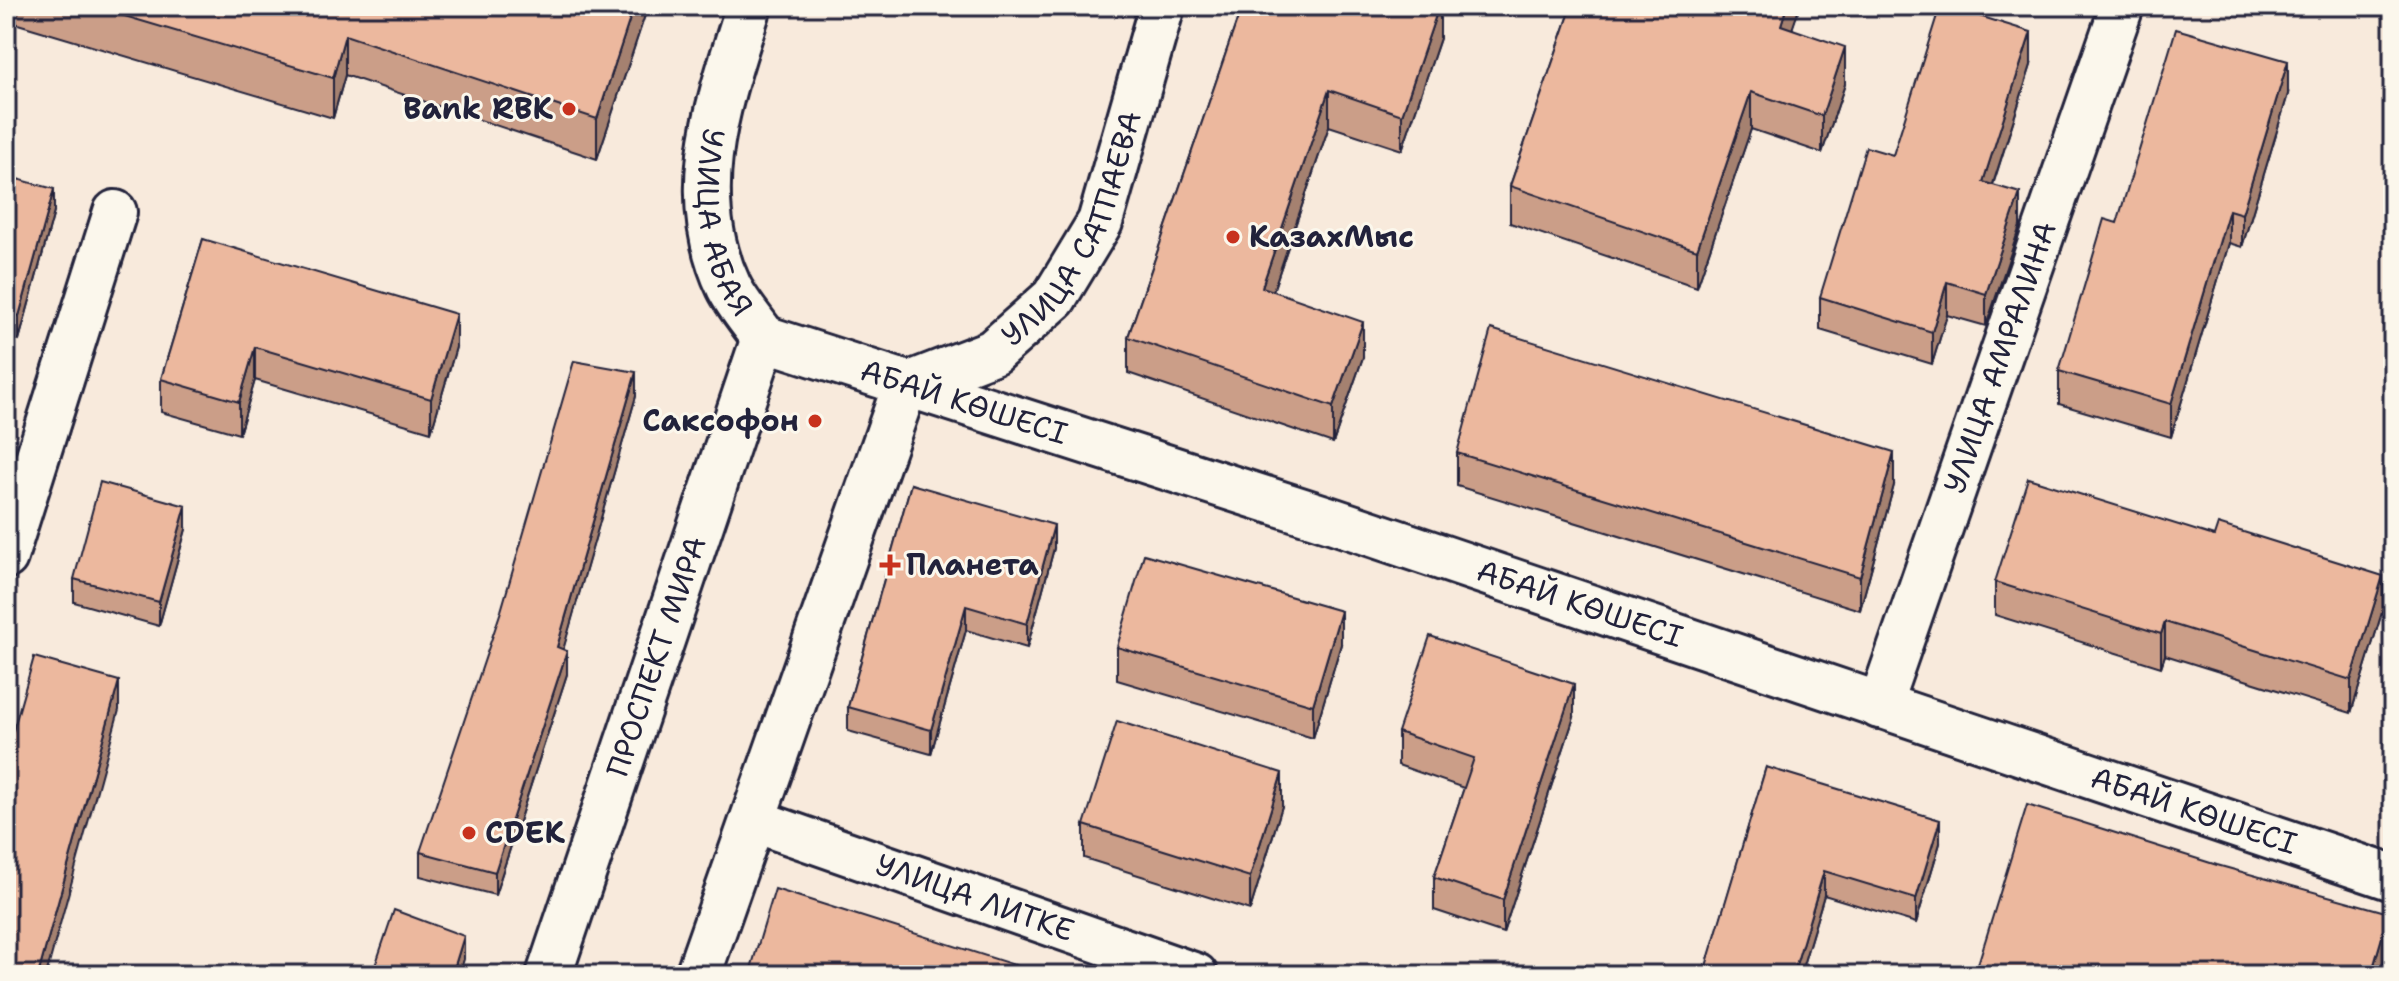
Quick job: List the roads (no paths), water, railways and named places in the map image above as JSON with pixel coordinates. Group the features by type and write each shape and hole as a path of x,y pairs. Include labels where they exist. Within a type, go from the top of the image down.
{"main road":[{"name":"УЛИЦА АБАЯ","path":"749,6 722,94 705,178 712,239 730,288 764,338"},
{"name":"УЛИЦА САТПАЕВА","path":"905,386 993,352 1054,298 1100,222 1162,6"},
{"name":"АБАЙ КӨШЕСІ","path":"764,338 905,386 1334,521 2393,878"},
{"name":"ПРОСПЕКТ МИРА","path":"549,975 764,338"},
{"path":"698,975 905,386"}],"street":[{"name":"УЛИЦА АМРАЛИНА","path":"1879,707 2122,6"},
{"path":"6,557 115,212"},
{"name":"УЛИЦА ЛИТКЕ","path":"752,820 1196,975"}],"place":[{"name":"Bank RBK","path":"569,109"},
{"name":"КазахМыс","path":"1233,237"},
{"name":"Саксофон","path":"815,421"},
{"name":"Планета","path":"890,565"},
{"name":"CDEK","path":"469,833"}]}
